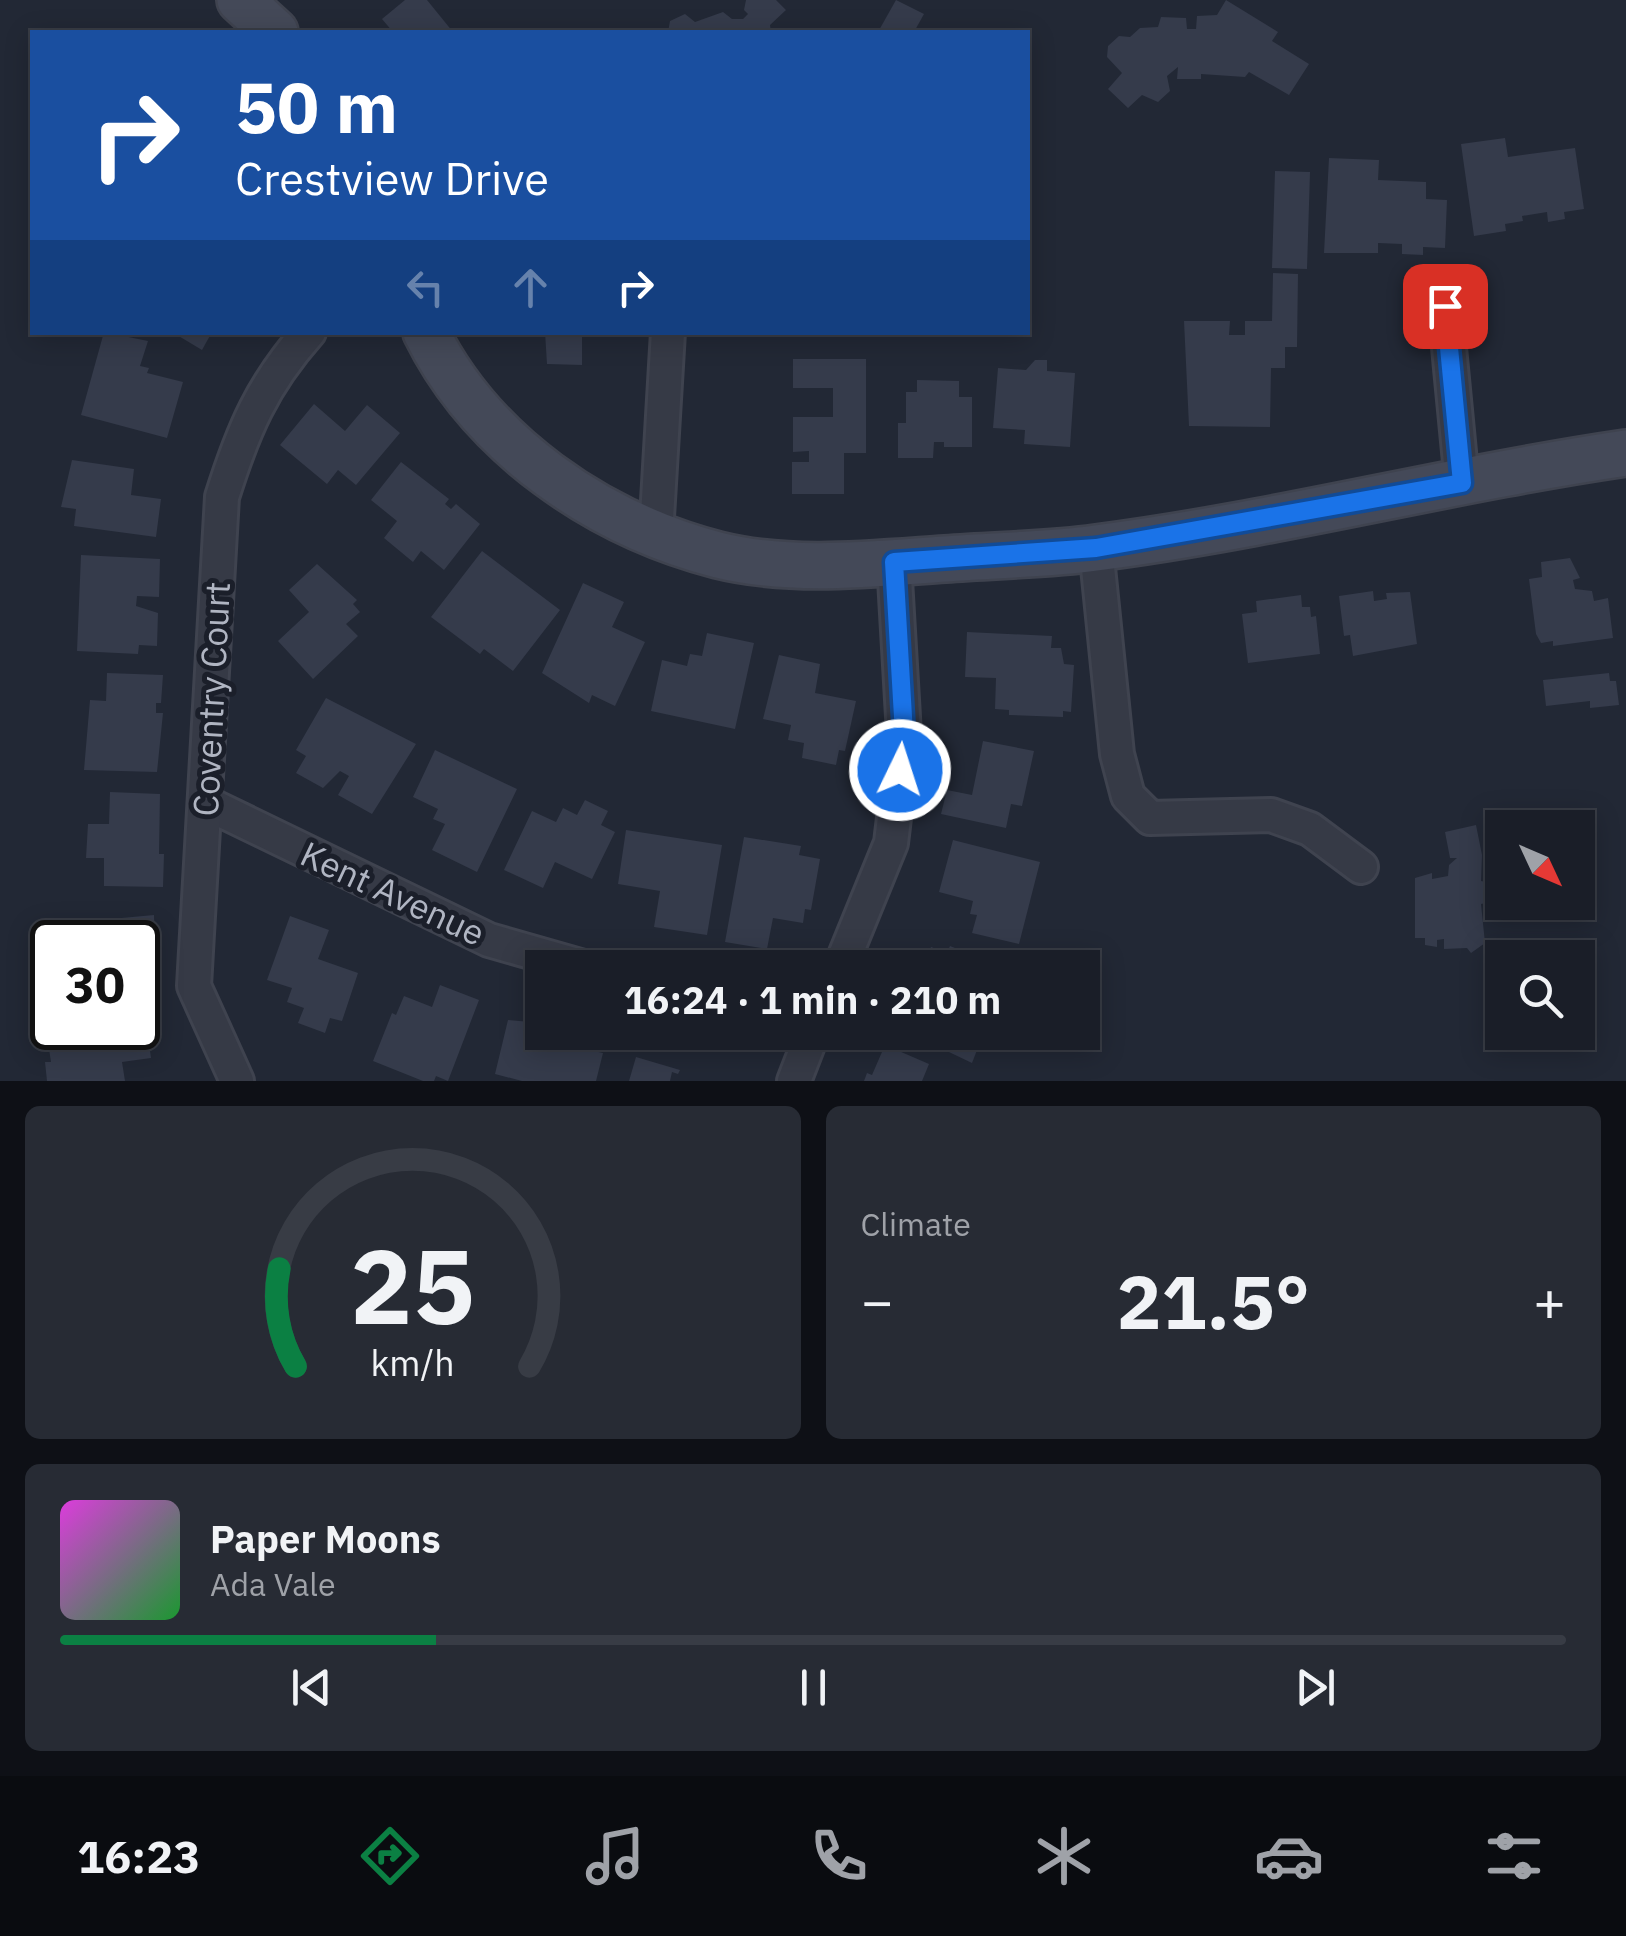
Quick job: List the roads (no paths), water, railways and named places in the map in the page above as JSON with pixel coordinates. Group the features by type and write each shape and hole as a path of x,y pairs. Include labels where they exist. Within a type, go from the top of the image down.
{"street":[{"path":"240,0 273,30"},
{"path":"1445,306 1462,483"},
{"name":"Coventry Court","path":"237,1081 194,986 222,497 244,424 280,365 307,335"},
{"path":"427,335 440,361 514,448 581,499 656,534 721,556 813,565 1096,548 1462,483 1624,460"},
{"path":"656,534 668,335"},
{"path":"1096,548 1116,754 1128,796 1150,818 1272,815 1310,829 1362,867"},
{"path":"847,950 892,843 904,734 894,562"},
{"name":"Kent Avenue","path":"206,803 490,940 525,950"},
{"path":"794,1081 806,1050"}]}
